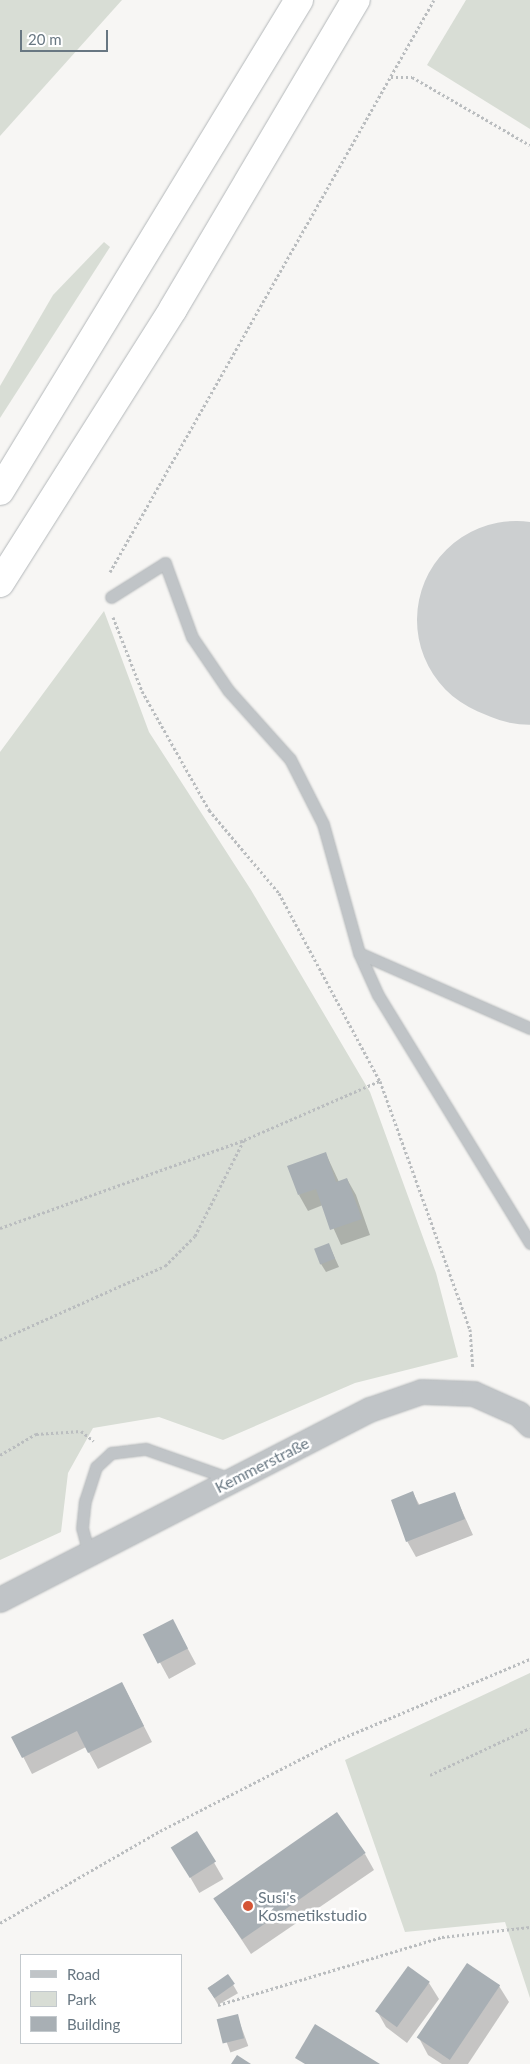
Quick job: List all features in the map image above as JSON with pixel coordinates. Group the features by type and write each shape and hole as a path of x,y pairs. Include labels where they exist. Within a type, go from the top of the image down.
{"highway":[{"path":"0,491 299,0"},
{"path":"0,583 173,309 356,0"}],"street":[{"name":"Kemmerstraße","path":"0,1600 370,1410 422,1392 474,1394 519,1414 530,1425"}],"lane":[{"path":"111,597 165,563 192,637 228,690 290,759 319,816 359,952 383,1004 530,1243"},
{"path":"359,952 530,1028"},
{"path":"89,1554 82,1528 85,1501 96,1467 111,1453 146,1449 233,1480"}],"path":[{"path":"434,0 109,573 114,623 142,691 209,810 279,893 380,1080 470,1329 474,1394"},
{"path":"391,77 412,77 530,145"},
{"path":"0,1228 244,1140 380,1080"},
{"path":"0,1340 165,1266 195,1236 244,1140"},
{"path":"0,1455 36,1434 81,1432 111,1453"},
{"path":"0,1923 160,1831 338,1740 530,1659"},
{"path":"430,1775 530,1728"},
{"path":"218,2005 442,1937 530,1928"}],"green space":[{"path":"0,0 122,0 0,136"},
{"path":"466,0 530,0 530,129 427,65"},
{"path":"104,242 110,247 0,418 0,386 53,295"},
{"path":"104,611 149,732 251,890 370,1092 436,1273 458,1357 355,1383 223,1440 159,1417 93,1428 68,1473 61,1532 0,1560 0,752"},
{"path":"530,1673 530,1998 505,1922 405,1932 345,1760"}],"building":[{"path":"326,1152 336,1182 347,1178 362,1219 330,1230 316,1189 298,1195 287,1166"},
{"path":"329,1243 335,1259 320,1265 314,1249"},
{"path":"413,1491 418,1505 455,1492 465,1519 406,1542 391,1500"},
{"path":"173,1619 188,1648 158,1664 143,1634"},
{"path":"122,1682 144,1726 88,1753 77,1731 22,1758 11,1737"},
{"path":"337,1812 366,1853 242,1940 213,1899"},
{"path":"197,1831 216,1862 190,1878 171,1847"},
{"path":"467,1963 500,1985 450,2060 417,2038"},
{"path":"408,1966 430,1982 397,2027 375,2011"},
{"path":"228,1974 235,1984 214,1998 208,1988"},
{"path":"238,2014 244,2038 223,2044 217,2019"},
{"path":"315,2024 380,2064 305,2064 295,2058"},
{"path":"237,2055 251,2064 231,2064"}],"runway":[{"path":"516,620 530,626"}],"place":[{"name":"Susi's Kosmetikstudio","path":"248,1906"}]}
